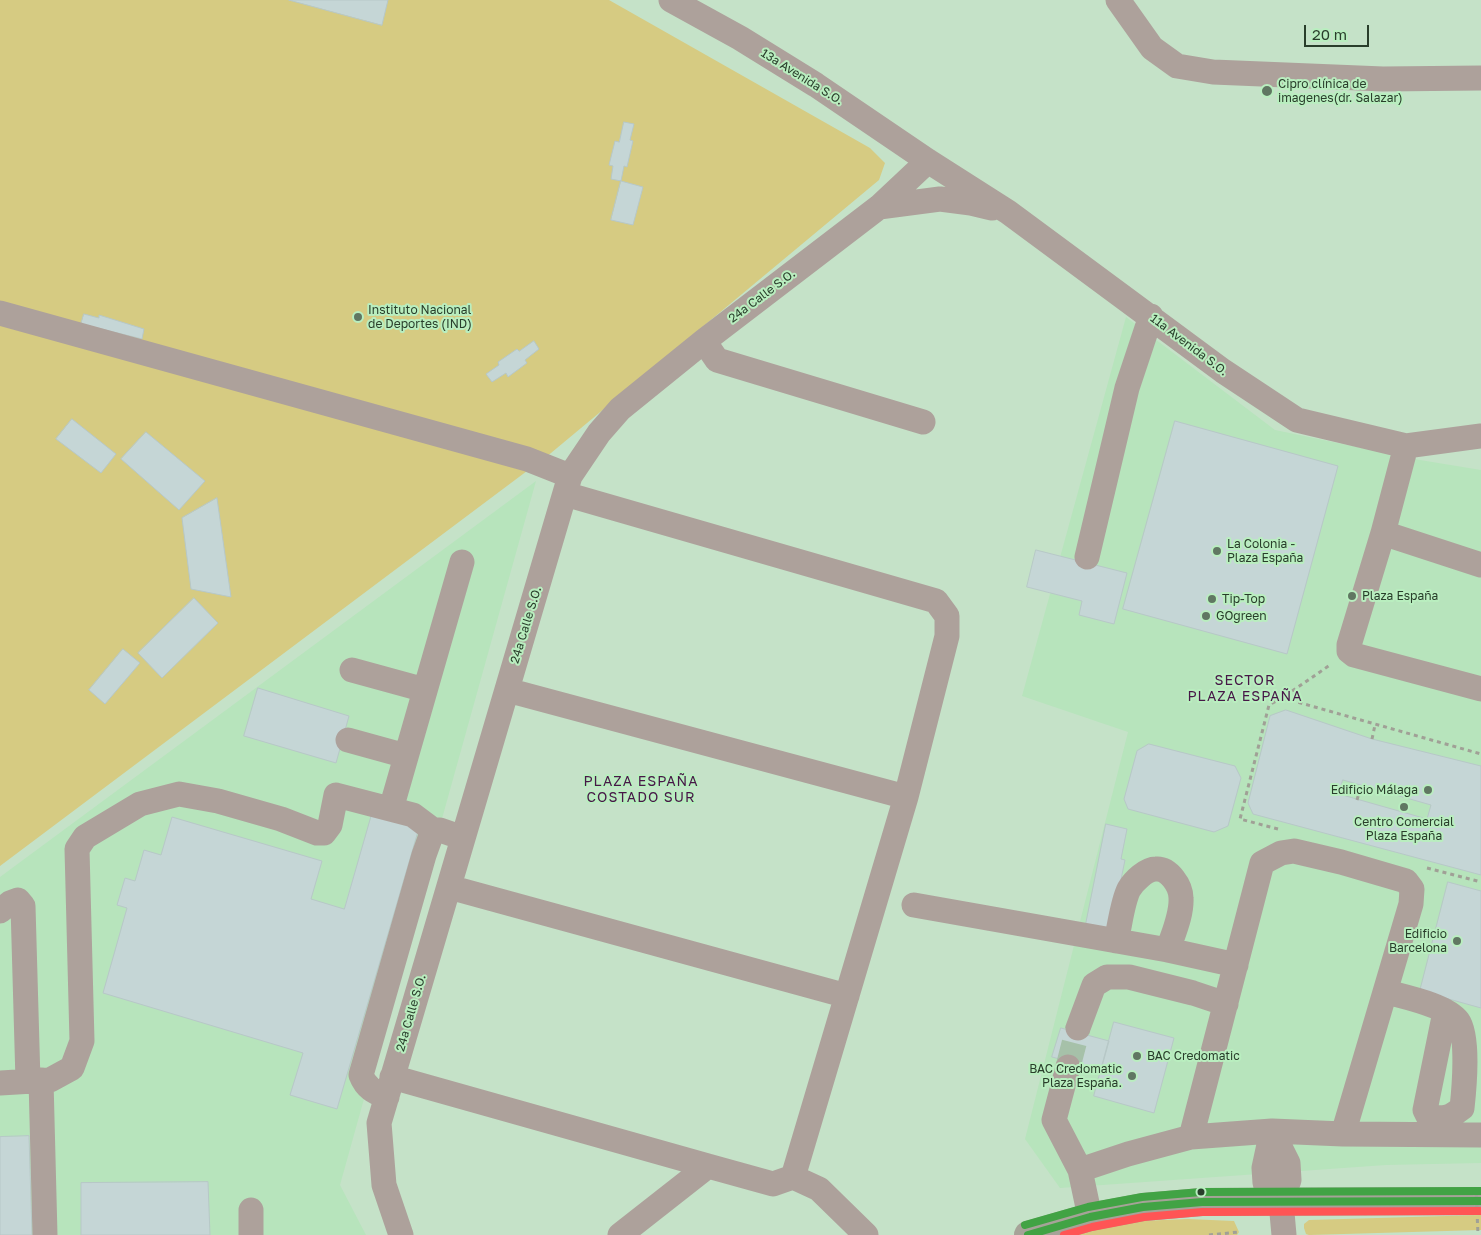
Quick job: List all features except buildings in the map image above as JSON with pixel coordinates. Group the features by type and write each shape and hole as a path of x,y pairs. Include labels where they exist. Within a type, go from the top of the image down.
{"main road":[{"path":"1028,1235 1090,1216 1143,1207 1202,1202 1281,1202 1478,1194"}],"street":[{"name":"13a Avenida S.O.","path":"671,0 740,38 816,85 928,160"},
{"path":"1118,0 1152,48 1177,66 1213,72 1383,79 1481,78"},
{"name":"24a Calle S.O.","path":"401,1235 384,1185 379,1123 567,485 599,433 620,409 704,341 879,207 928,160"},
{"name":"11a Avenida S.O.","path":"928,160 1008,212 1223,371 1297,420 1406,446 1481,436"},
{"path":"879,207 940,198 1008,212"},
{"path":"0,313 527,459 567,485 936,601 948,616 947,636 906,797 793,1177"},
{"path":"1087,557 1127,388 1150,316"},
{"path":"704,341 717,360 923,422"},
{"path":"1406,446 1383,533 1349,645 1349,651 1354,655 1481,689"},
{"path":"1383,533 1481,565"},
{"path":"391,809 462,562"},
{"path":"352,670 425,690"},
{"path":"507,690 906,797"},
{"path":"348,740 406,756"},
{"path":"0,1083 50,1080 72,1068 82,1041 78,849 85,837 140,804 179,794 236,806 281,819 317,833 324,833 330,825 336,795 413,815 433,830 440,830 463,838"},
{"path":"433,830 361,1075 365,1084 375,1092 390,1087 774,1184 793,1177 819,1189 866,1235"},
{"path":"1191,1138 1262,863 1280,853 1294,852 1341,862 1406,881 1412,889 1412,904 1344,1134"},
{"path":"1116,941 1129,890 1146,872 1156,869 1169,873 1177,884 1182,897 1179,915 1168,950"},
{"path":"448,887 848,996"},
{"path":"0,911 10,903 18,900 23,906 45,1235"},
{"path":"914,905 1168,950 1236,965"},
{"path":"1078,1028 1094,985 1107,978 1129,976 1226,1004"},
{"path":"1387,992 1433,1005 1445,1012"},
{"path":"1068,1068 1054,1120 1080,1170 1090,1216"},
{"path":"1272,1132 1264,1168 1265,1183 1281,1202 1284,1235"},
{"path":"1080,1170 1128,1154 1191,1138 1272,1132 1481,1135"},
{"path":"620,1235 708,1166"},
{"path":"251,1210 252,1235"}],"path":[{"path":"1280,829 1240,819 1268,705 1282,698 1349,651"},
{"path":"1282,698 1481,754"},
{"path":"1372,739 1375,725"},
{"path":"1357,800 1361,786"},
{"path":"1418,866 1481,882"},
{"path":"1478,1194 1478,1235"},
{"path":"1209,1235 1239,1232"}],"shaded area":[{"name":"Instituto Nacional de Deportes (IND)","path":"0,0 609,0 870,148 885,163 879,180 551,453 0,866"},
{"path":"1126,317 1275,430 1420,460 1481,470 1481,1163 1386,1165 1060,1188 1025,1139 1128,732 1022,696"},
{"path":"536,481 340,1185 366,1235 0,1235 0,877"},
{"path":"1481,1215 1481,1230 1309,1235 1306,1234 1304,1228 1304,1224 1309,1220"},
{"path":"1188,1219 1234,1221 1239,1232 1237,1235 1068,1235 1115,1222"}],"tunnel":[{"path":"1068,1067 1078,1028"}],"transit line":[{"path":"1025,1225 1088,1207 1142,1197 1201,1192 1481,1191"},
{"path":"1028,1235 1090,1217 1143,1207 1202,1202 1481,1201"},
{"path":"1064,1235 1092,1227 1144,1217 1202,1212 1481,1211"}],"place":[{"name":"Cipro clínica de imagenes(dr. Salazar)","path":"1267,91"},
{"name":"Instituto Nacional de Deportes (IND)","path":"358,317"},
{"name":"La Colonia - Plaza España","path":"1217,551"},
{"name":"Plaza España","path":"1352,596"},
{"name":"Tip-Top","path":"1212,599"},
{"name":"GOgreen","path":"1206,616"},
{"name":"Edificio Málaga","path":"1428,790"},
{"name":"Centro Comercial Plaza España","path":"1404,807"},
{"name":"Edificio Barcelona","path":"1457,941"},
{"name":"BAC Credomatic","path":"1137,1056"},
{"name":"BAC Credomatic Plaza España.","path":"1132,1076"}],"district":[{"name":"SECTOR PLAZA ESPAÑA","path":"1245,690"},
{"name":"PLAZA ESPAÑA COSTADO SUR","path":"641,790"}]}
